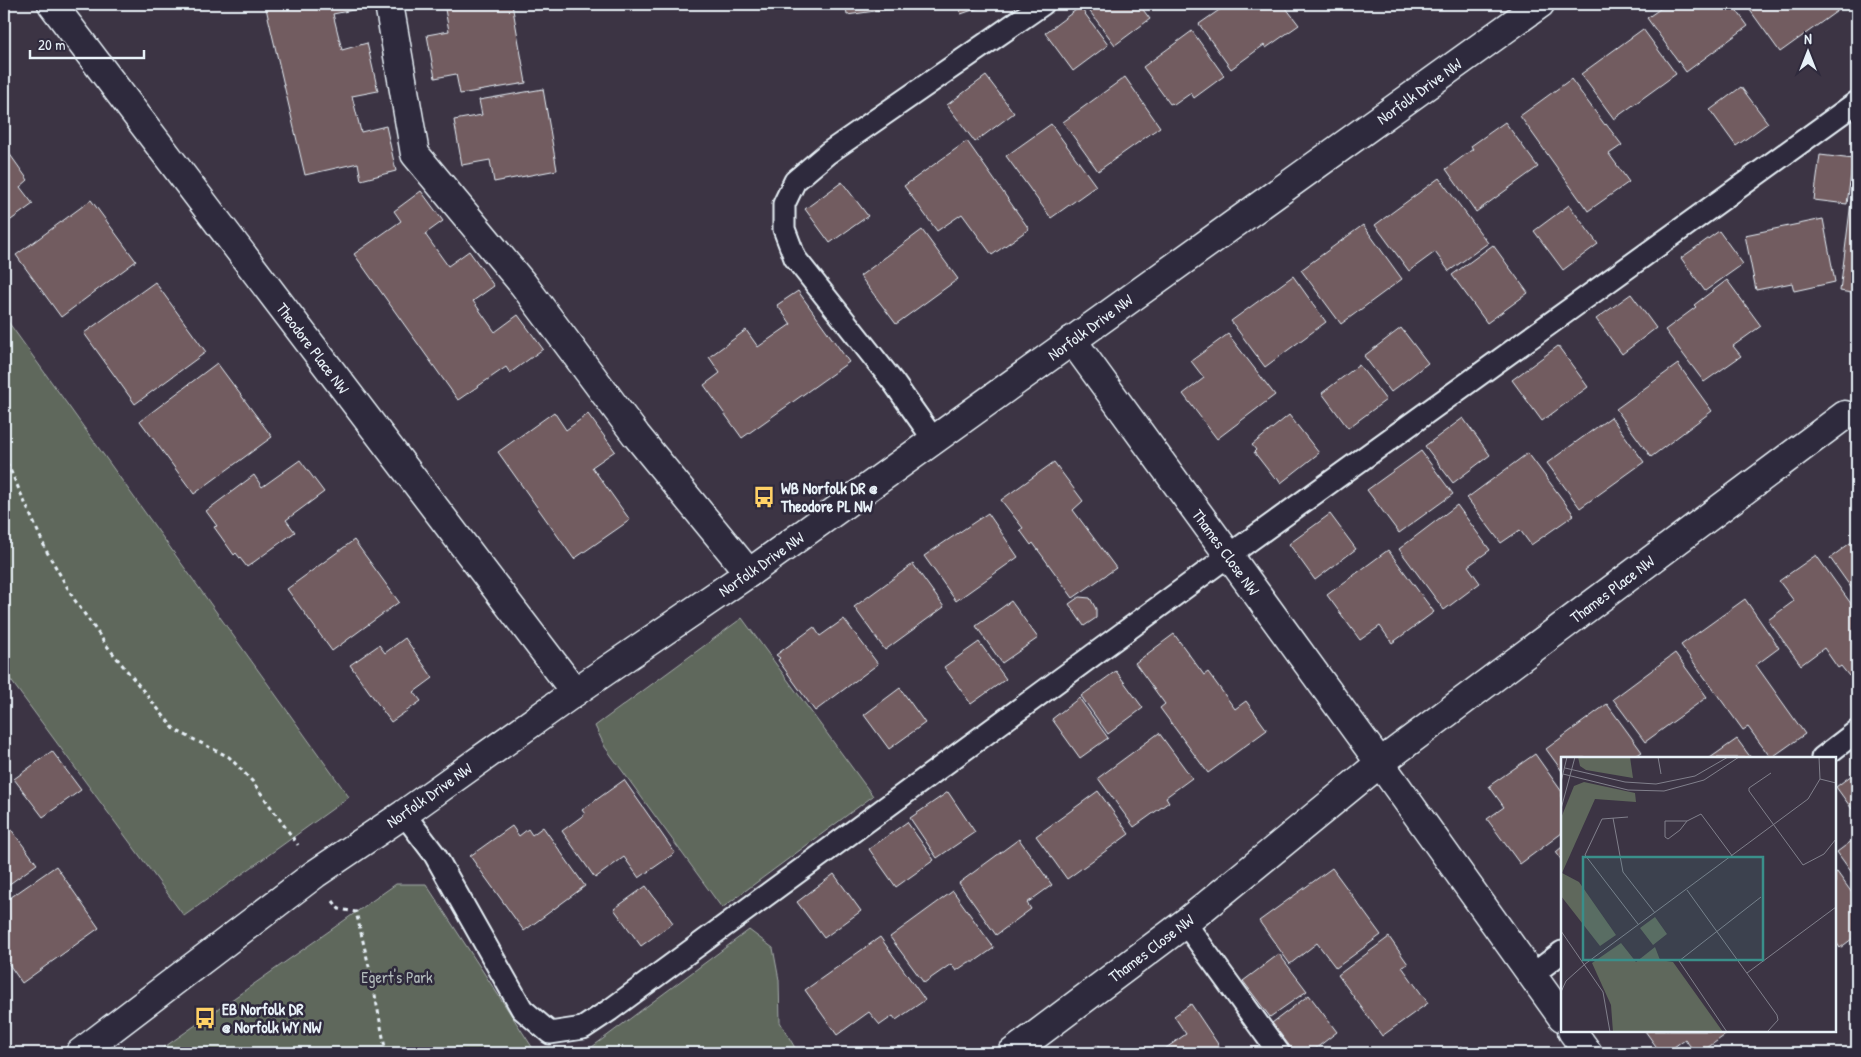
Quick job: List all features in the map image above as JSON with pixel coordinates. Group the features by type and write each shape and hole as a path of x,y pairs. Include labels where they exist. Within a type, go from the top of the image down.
{"street":[{"name":"Theodore Place NW","path":"52,4 575,692"},
{"path":"389,4 415,154 523,284 636,435 749,573"},
{"name":"Norfolk Drive NW","path":"80,1053 315,874 749,573 1540,4"},
{"name":"Thames Close NW","path":"1072,340 1561,1016"},
{"name":"Thames Place NW","path":"1380,763 1845,415"},
{"name":"Thames Close NW","path":"1012,1053 1185,923 1380,763"},
{"path":"1573,1032 1588,1053"}],"lane":[{"path":"934,440 894,383 795,258 784,229 784,204 795,181 828,152 1044,4"},
{"path":"404,814 435,854 522,1009 550,1033 583,1028 1228,556 1857,102"},
{"path":"1823,757 1857,732"},
{"path":"1185,923 1278,1053"},
{"path":"1532,975 1561,953"}],"path":[{"path":"4,456 47,552 74,599 106,646 175,730 229,757 253,782 294,837"},
{"path":"356,912 372,979 386,1053"}],"green space":[{"path":"4,316 349,797 184,916 4,671"},
{"path":"742,618 873,796 722,908 605,747 595,726"},
{"name":"Egert's Park","path":"396,884 426,884 536,1053 156,1053"},
{"path":"749,930 773,948 779,980 780,1022 798,1053 584,1053"}],"building":[{"path":"265,4 356,4 358,9 333,14 342,50 367,43 378,91 352,96 361,132 386,126 396,171 361,180 358,163 305,175"},
{"path":"444,4 512,4 526,83 460,94 456,74 435,78 427,35 449,31"},
{"path":"845,4 903,4 895,5 896,8 847,15"},
{"path":"958,4 990,4 961,14"},
{"path":"1094,4 1146,4 1141,7 1150,19 1115,45 1088,9"},
{"path":"1228,4 1283,4 1299,25 1266,48 1264,45 1231,69 1199,24"},
{"path":"1667,4 1732,4 1748,26 1686,72 1647,18"},
{"path":"1740,4 1847,4 1780,52 1747,6 1744,9"},
{"path":"1080,7 1108,45 1073,71 1045,33"},
{"path":"1643,29 1676,74 1614,119 1581,74"},
{"path":"1192,31 1224,76 1194,98 1191,93 1174,105 1170,104 1143,67"},
{"path":"986,76 1014,113 975,142 947,105"},
{"path":"1125,77 1160,127 1098,171 1063,122"},
{"path":"1571,79 1622,145 1609,154 1629,182 1588,211 1520,116"},
{"path":"1741,87 1768,123 1736,146 1710,110"},
{"path":"543,89 557,170 494,182 490,160 462,165 454,120 482,115 479,100"},
{"path":"1505,122 1538,167 1476,212 1446,169 1473,149 1471,146"},
{"path":"1051,124 1096,186 1051,218 1006,156"},
{"path":"967,141 1029,229 992,255 962,214 937,231 904,186"},
{"path":"4,146 28,180 20,187 33,204 4,225"},
{"path":"1820,155 1853,159 1847,204 1814,200"},
{"path":"1439,178 1488,243 1449,271 1435,252 1409,271 1375,225"},
{"path":"842,182 868,216 830,243 805,209"},
{"path":"421,191 443,221 425,234 448,266 469,251 494,286 473,301 495,332 518,315 543,349 510,373 506,367 458,400 354,254 401,221 394,211"},
{"path":"91,200 136,261 61,317 16,255"},
{"path":"1851,202 1857,202 1857,294 1840,291"},
{"path":"1569,205 1598,244 1563,270 1534,231"},
{"path":"1823,219 1835,282 1794,291 1792,283 1756,290 1745,235"},
{"path":"1363,225 1402,279 1341,324 1301,270"},
{"path":"922,230 958,279 896,324 860,276"},
{"path":"1719,231 1743,264 1705,291 1681,258"},
{"path":"1493,245 1528,293 1487,323 1452,275"},
{"path":"1293,276 1326,322 1265,367 1231,321"},
{"path":"1727,280 1761,326 1733,346 1741,356 1704,382 1665,330 1696,307 1694,305"},
{"path":"155,282 206,352 135,404 84,333"},
{"path":"798,291 849,362 742,438 704,385 720,373 709,357 746,330 758,347 791,324 777,305"},
{"path":"1631,294 1656,328 1622,354 1596,319"},
{"path":"1401,328 1428,363 1391,392 1364,356"},
{"path":"1228,334 1275,395 1217,439 1183,394 1204,378 1191,361"},
{"path":"1558,346 1588,387 1542,421 1512,380"},
{"path":"217,363 272,437 194,494 140,421"},
{"path":"1678,364 1712,411 1651,457 1616,409"},
{"path":"1359,365 1386,400 1348,428 1322,393"},
{"path":"554,412 566,430 588,414 615,451 592,467 630,520 574,559 498,452"},
{"path":"1289,415 1319,453 1281,483 1277,477 1275,479 1254,452 1256,450 1252,445"},
{"path":"1611,417 1644,462 1580,508 1547,463"},
{"path":"1463,418 1490,455 1453,483 1425,446"},
{"path":"1421,451 1453,494 1399,533 1367,490"},
{"path":"1528,453 1574,515 1531,545 1520,530 1501,543 1467,498"},
{"path":"300,460 324,492 286,520 295,532 247,567 236,553 234,555 214,527 217,526 206,511 254,475 262,487"},
{"path":"1054,462 1083,501 1073,510 1116,568 1073,598 1033,543 1031,545 1020,530 1023,528 1001,500"},
{"path":"1457,505 1490,550 1468,566 1480,583 1444,610 1399,549"},
{"path":"988,513 1018,557 956,601 924,556"},
{"path":"1330,514 1356,549 1315,580 1289,544"},
{"path":"1857,538 1857,596 1830,558"},
{"path":"354,540 399,602 332,651 287,589"},
{"path":"1388,550 1434,612 1392,643 1380,626 1360,640 1327,595"},
{"path":"1816,555 1857,612 1857,670 1849,676 1841,666 1838,668 1824,648 1801,665 1768,620 1794,601 1779,581"},
{"path":"913,564 944,607 885,650 854,607"},
{"path":"1079,597 1090,598 1096,609 1096,618 1084,626 1069,604"},
{"path":"1745,599 1779,648 1756,665 1805,734 1770,757 1748,727 1743,730 1681,645"},
{"path":"1011,601 1038,638 1002,663 976,626"},
{"path":"844,619 878,664 815,711 778,660 780,658 776,655 814,627 820,636"},
{"path":"1174,634 1204,675 1208,672 1235,709 1246,701 1267,730 1208,773 1160,708 1165,704 1135,663"},
{"path":"405,638 433,678 414,692 421,701 391,722 350,665 379,645 385,653"},
{"path":"979,642 1006,679 971,704 944,667"},
{"path":"1675,653 1707,697 1645,742 1613,699"},
{"path":"1116,671 1143,708 1108,734 1081,696"},
{"path":"900,688 925,723 889,749 864,715"},
{"path":"1079,698 1108,738 1080,758 1052,719"},
{"path":"1607,704 1642,752 1634,757 1561,757 1561,770 1546,749"},
{"path":"1159,733 1192,778 1166,797 1169,802 1134,827 1098,778"},
{"path":"1737,739 1750,757 1711,757"},
{"path":"52,751 81,790 43,817 14,779"},
{"path":"1535,754 1561,791 1561,834 1520,864 1487,819 1504,807 1489,786"},
{"path":"1857,771 1857,816 1836,787"},
{"path":"624,780 675,853 639,878 624,857 595,878 562,831 585,814 582,810"},
{"path":"1098,791 1129,834 1067,879 1036,836"},
{"path":"948,792 975,832 937,858 910,818"},
{"path":"4,820 37,864 4,888"},
{"path":"907,822 934,860 896,887 869,849"},
{"path":"512,826 519,836 528,829 532,835 543,827 585,886 524,931 470,856"},
{"path":"1857,837 1857,880 1837,852"},
{"path":"1019,839 1052,885 1027,903 1031,909 996,935 959,883"},
{"path":"1561,848 1561,860 1556,852"},
{"path":"56,866 99,928 22,983 4,957 4,951 9,947 4,939 4,902"},
{"path":"1332,868 1381,935 1336,968 1317,943 1290,964 1259,921"},
{"path":"1836,872 1857,900 1857,935 1840,948 1836,942"},
{"path":"834,874 861,911 824,938 797,902"},
{"path":"646,886 673,923 641,946 614,909"},
{"path":"953,891 994,948 974,962 969,962 956,971 951,964 924,983 890,937"},
{"path":"880,937 925,1000 896,1020 893,1016 880,1025 869,1012 837,1035 805,990"},
{"path":"1389,937 1408,964 1402,967 1428,1003 1382,1036 1338,975"},
{"path":"1279,954 1307,991 1270,1017 1243,981"},
{"path":"1309,995 1337,1032 1310,1053 1295,1053 1272,1023"},
{"path":"1191,1004 1222,1050 1217,1053 1159,1053 1186,1034 1174,1016"},
{"path":"1646,1032 1730,1032 1700,1053 1695,1053 1685,1039 1666,1053 1661,1053"},
{"path":"1097,1045 1103,1053 1086,1053"},
{"path":"1462,1046 1467,1053 1451,1053"}],"place":[{"name":"WB Norfolk DR @ Theodore PL NW","path":"764,497"},
{"name":"EB Norfolk DR @ Norfolk WY NW","path":"205,1018"}]}
